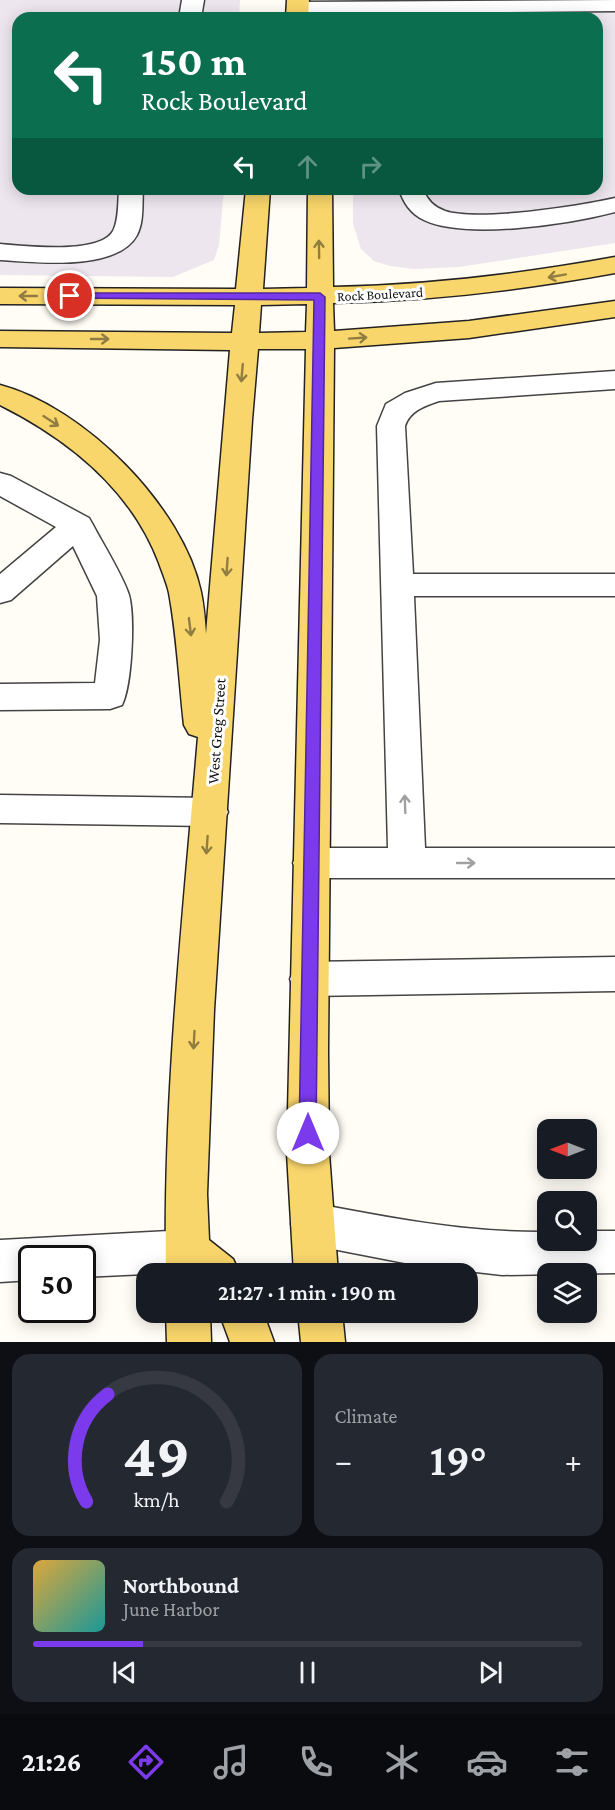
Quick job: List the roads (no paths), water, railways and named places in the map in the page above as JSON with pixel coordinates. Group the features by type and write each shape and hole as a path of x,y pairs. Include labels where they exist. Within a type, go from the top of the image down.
{"main road":[{"name":"West Greg Street","path":"198,1263 186,1194 194,1033 258,195"},
{"path":"315,1263 308,1154 310,863 320,340 320,195"},
{"name":"Rock Boulevard","path":"0,296 320,297 448,290 543,278 615,265"},
{"path":"0,339 320,340 460,330 615,309"},
{"path":"0,394 40,414 90,447 135,493 166,541 185,591 210,812"},
{"path":"188,1323 189,1342"},
{"path":"245,1323 252,1342"},
{"path":"321,1323 323,1342"}],"lane":[{"path":"298,9 398,12 615,5"},
{"path":"0,252 72,254 97,252 111,247 124,234 130,195"},
{"path":"413,195 414,200 425,211 439,218 461,221 595,210 615,205"},
{"path":"407,863 391,426 396,411 415,399 436,392 615,380"},
{"path":"0,483 78,525 113,596 116,640 110,696 0,697"},
{"path":"0,592 78,525"},
{"path":"399,601 615,585"},
{"path":"0,809 210,812"},
{"path":"310,863 615,863"},
{"path":"309,979 615,974"},
{"path":"312,1224 415,1244 502,1254 615,1252"},
{"path":"0,1261 18,1260"},
{"path":"96,1261 138,1263"}]}
